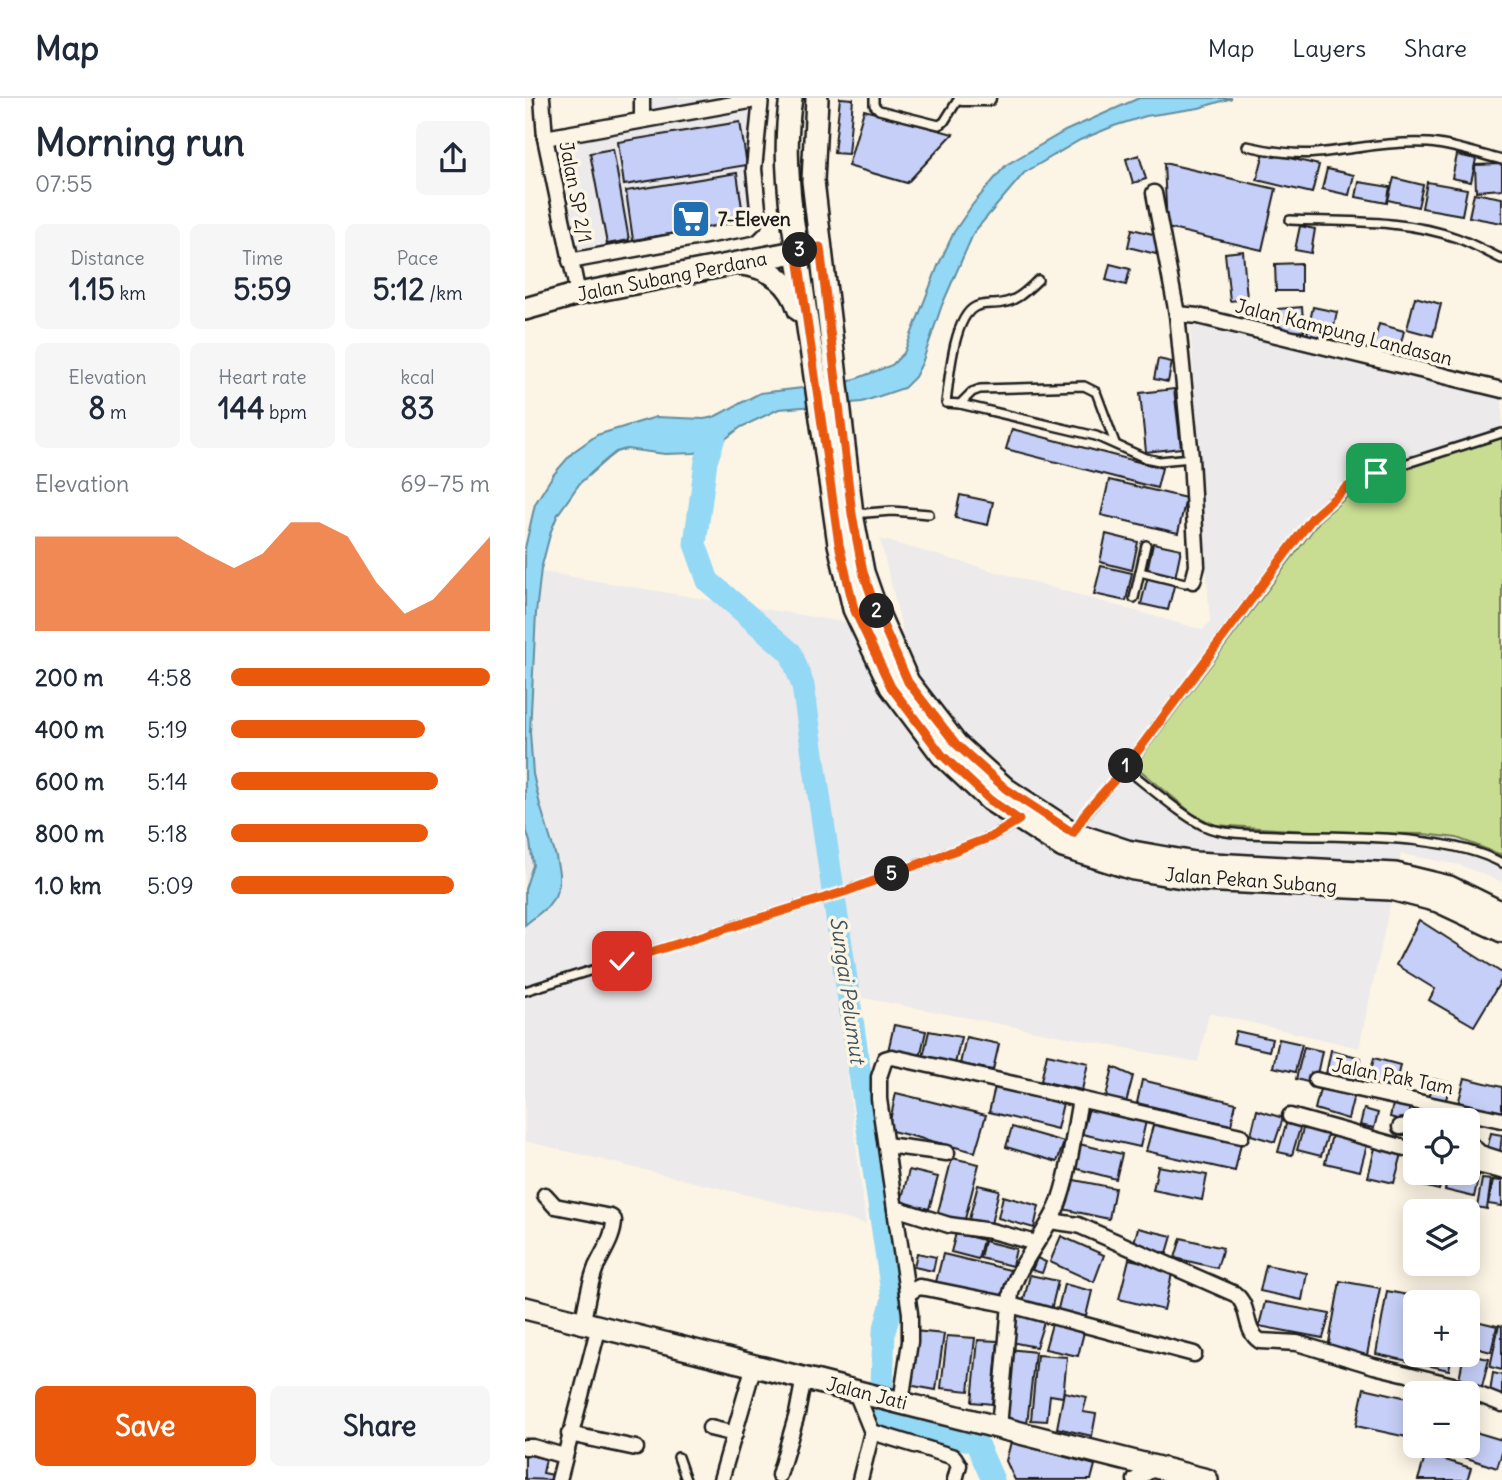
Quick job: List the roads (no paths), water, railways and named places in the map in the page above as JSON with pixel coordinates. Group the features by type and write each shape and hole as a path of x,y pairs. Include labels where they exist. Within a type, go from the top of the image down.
{"main road":[{"path":"791,98 786,164 812,357"},
{"name":"Jalan Pekan Subang","path":"818,100 813,181 834,359 832,429 839,544 854,609 891,687 942,755 990,800 1063,847 1134,869 1200,880 1391,889 1438,901 1502,931"},
{"path":"737,263 773,247 787,224 791,209"},
{"name":"Jalan Subang Perdana","path":"525,309 577,294 820,247"},
{"path":"737,263 755,265 785,283 796,297 812,357"},
{"name":"Jalan Pekan Subang","path":"812,357 832,429 863,572 908,682 956,744 1006,789 1073,833 1128,851 1195,863 1395,874 1448,887 1502,913"},
{"name":"Jalan Jati","path":"525,1308 1200,1479"}],"street":[{"name":"Jalan SP 2/1","path":"542,98 545,138 577,294"},
{"path":"642,98 642,120"},
{"path":"545,138 761,98 754,169 758,209 754,223 749,228 570,261"},
{"path":"960,98 988,98"},
{"path":"1154,193 1177,314 1191,457 1197,566 1193,581"},
{"name":"Jalan Kampung Landasan","path":"1177,314 1198,316 1502,390"},
{"path":"899,1401 911,1342 908,1294 879,1099 881,1066 888,1058 1241,1136"},
{"name":"Jalan Pak Tam","path":"1316,1080 1502,1119"},
{"path":"999,1427 1010,1305 1015,1279 1050,1221 1062,1193 1080,1100"},
{"path":"1290,1116 1403,1148"},
{"path":"886,1145 947,1153"},
{"path":"1480,1153 1502,1160"},
{"path":"1480,1166 1502,1171"},
{"path":"545,1195 555,1206 611,1217 614,1220 588,1294 591,1324 559,1480"},
{"path":"895,1208 949,1225 991,1231 1036,1243"},
{"path":"1050,1221 1078,1225 1235,1294 1243,1303 1250,1332 1260,1341 1297,1343 1374,1366 1457,1386 1502,1405"},
{"path":"908,1294 919,1287 1010,1305 1194,1354"},
{"path":"720,1480 736,1434 754,1365"},
{"path":"779,1475 797,1414 804,1377"},
{"path":"860,1480 872,1432 865,1392"},
{"path":"710,1428 736,1434"},
{"path":"872,1432 954,1457 958,1465 955,1480"},
{"path":"569,1434 636,1448"},
{"path":"525,1447 565,1456"},
{"path":"1135,1480 1156,1467"}],"lane":[{"path":"874,98 874,104 879,110 939,125 944,122 960,98"},
{"path":"1247,146 1315,153 1392,143 1430,143 1502,160"},
{"path":"1290,219 1428,230 1457,238 1502,259"},
{"path":"1038,280 1019,297 976,307 963,320 958,333 946,403 1096,436 1145,458 1159,461 1191,457"},
{"path":"960,404 972,392 980,389 1084,386 1095,392 1115,443"},
{"path":"1073,833 1087,811 1125,768 1313,517 1347,487 1376,473 1502,433"},
{"path":"852,514 892,511 929,514"},
{"path":"1134,597 1146,545"},
{"path":"1140,572 1185,583 1193,581"},
{"path":"1125,768 1210,829 1241,834 1424,841 1457,847 1502,863"},
{"path":"525,991 847,891 991,837 1019,820"},
{"path":"678,1457 686,1480"}],"water":[{"path":"1139,98 1232,98 1199,108 1146,116 1114,126 1080,140 1024,173 974,232 942,305 922,363 915,377 904,388 862,402 779,409 741,427 716,446 695,453 665,454 626,449 616,452 580,483 558,514 551,531 541,569 536,613 530,732 533,774 556,857 559,885 547,907 525,925 525,889 533,865 525,826 525,548 535,504 553,475 573,452 597,435 656,417 714,417 760,393 845,383 892,365 904,353 954,232 973,204 1006,165 1065,131"}],"waterway":[{"name":"Sungai Pelumut","path":"717,429 706,461 695,544 708,581 791,653 803,686 893,1299 884,1332 881,1411 891,1419 976,1442 993,1480"}],"place":[{"name":"7-Eleven","path":"691,219"}]}
